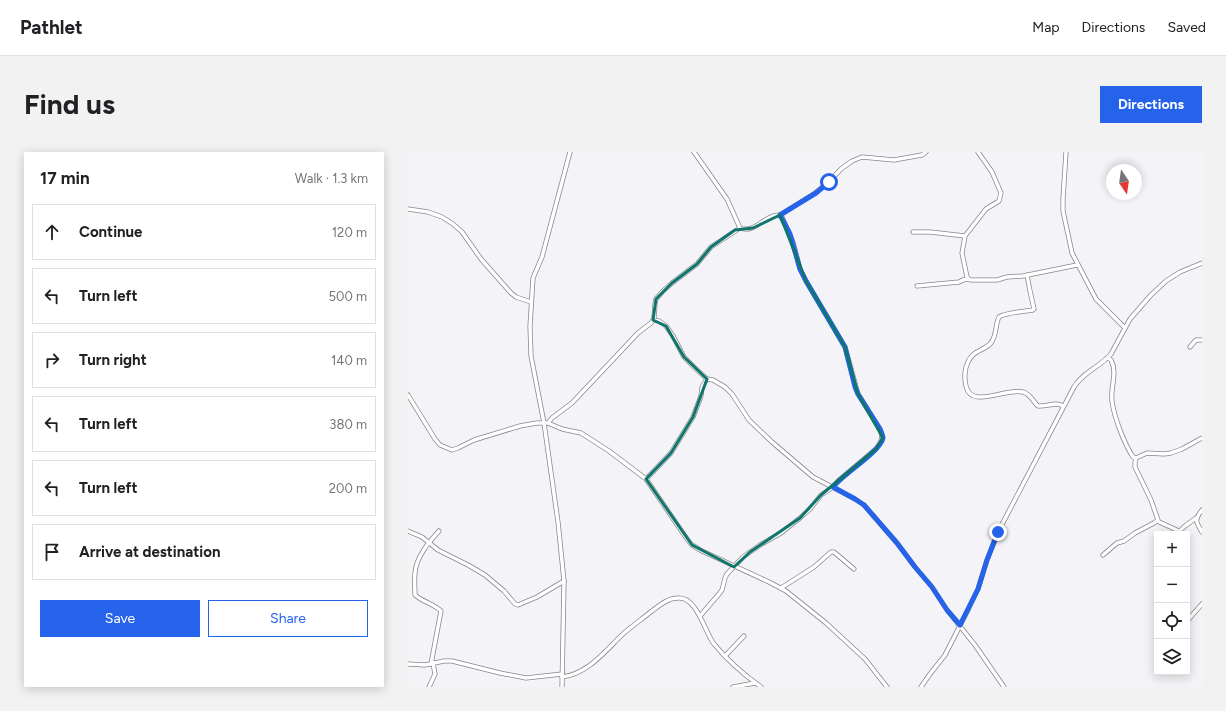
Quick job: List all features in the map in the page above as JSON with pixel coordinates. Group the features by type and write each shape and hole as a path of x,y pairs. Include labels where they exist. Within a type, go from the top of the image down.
{"street":[{"path":"562,687 564,580 546,423 530,356 530,326 533,278 542,257 570,152"},
{"path":"694,152 727,199 739,226 748,229 753,228 774,215 780,215 816,193 841,169 852,161 862,157 894,160 926,152"},
{"path":"968,279 962,253 965,236 986,210 999,201 1001,193 992,172 978,152"},
{"path":"1066,152 1063,211 1070,246 1077,265 1096,299 1125,328"},
{"path":"408,209 428,212 442,217 453,224 462,232 481,259 512,294 516,297 531,302"},
{"path":"700,616 722,590 725,578 734,567 750,552 781,533 800,518 810,509 821,495 833,487 876,449 883,438 855,387 845,347 800,269 790,234 780,215"},
{"path":"546,423 572,403 638,333 653,320 654,304 656,299 663,291 672,282 697,264 711,247 739,226"},
{"path":"913,232 930,232 965,236"},
{"path":"922,687 945,655 978,589 998,532 1077,381 1108,358 1118,343 1130,319 1166,281 1180,272 1202,263"},
{"path":"917,286 959,282 968,279 993,281 1007,277 1028,275 1077,265"},
{"path":"1028,275 1034,309 1014,314 1006,314 999,317 996,333 990,344 972,355 968,361 964,373 967,390 973,396 980,398 1008,392 1024,392 1032,397 1038,406 1057,404 1063,406"},
{"path":"653,320 659,321 666,326 684,357 707,379 713,380 725,387 732,394 749,420 772,442 813,477 864,505 932,587 947,610 960,625 1004,687"},
{"path":"1190,347 1196,340 1202,340"},
{"path":"1108,358 1111,360 1114,370 1112,402 1115,416 1131,455 1136,458"},
{"path":"646,479 671,453 693,417 701,396 702,387 707,379"},
{"path":"408,395 435,439 440,445 452,450 474,440 528,424 546,423 562,429 581,433 610,451 646,479 692,545 702,552 781,588 826,623 856,650 887,687"},
{"path":"1136,458 1147,453 1171,453 1202,438"},
{"path":"1136,458 1135,467 1151,500 1153,509 1158,518 1157,521"},
{"path":"1179,531 1190,521 1196,518 1202,510"},
{"path":"1196,518 1202,532"},
{"path":"1157,521 1176,531"},
{"path":"1103,555 1117,543 1124,541 1141,529 1157,521"},
{"path":"408,531 422,537 438,550 485,575 504,591 515,604 518,605 536,597 564,580"},
{"path":"429,687 435,674 432,663 441,611 437,607 419,599 415,595 415,572 419,560 429,542 438,531"},
{"path":"781,588 814,567 830,552 834,552 854,569"},
{"path":"408,664 425,665 444,661 459,662 526,678 573,675 585,669 639,620 667,601 674,598 683,598 700,616 710,639 738,670 761,687"},
{"path":"1190,618 1202,604"},
{"path":"725,656 744,636"},
{"path":"747,684 748,678"},
{"path":"733,687 755,683"}],"highlighted area":[{"path":"780,215 806,281 845,347 858,394 883,438 876,449 821,495 800,518 750,552 734,567 692,545 646,479 671,453 693,417 707,379 684,357 666,326 653,320 656,299 672,283 697,264 711,247 735,230 753,228"}],"route":[{"path":"829,182 816,193 780,215 793,242 800,269 845,347 855,387 861,401 880,429 883,438 876,449 833,487 864,505 897,543 960,625 978,589 998,532"}]}
